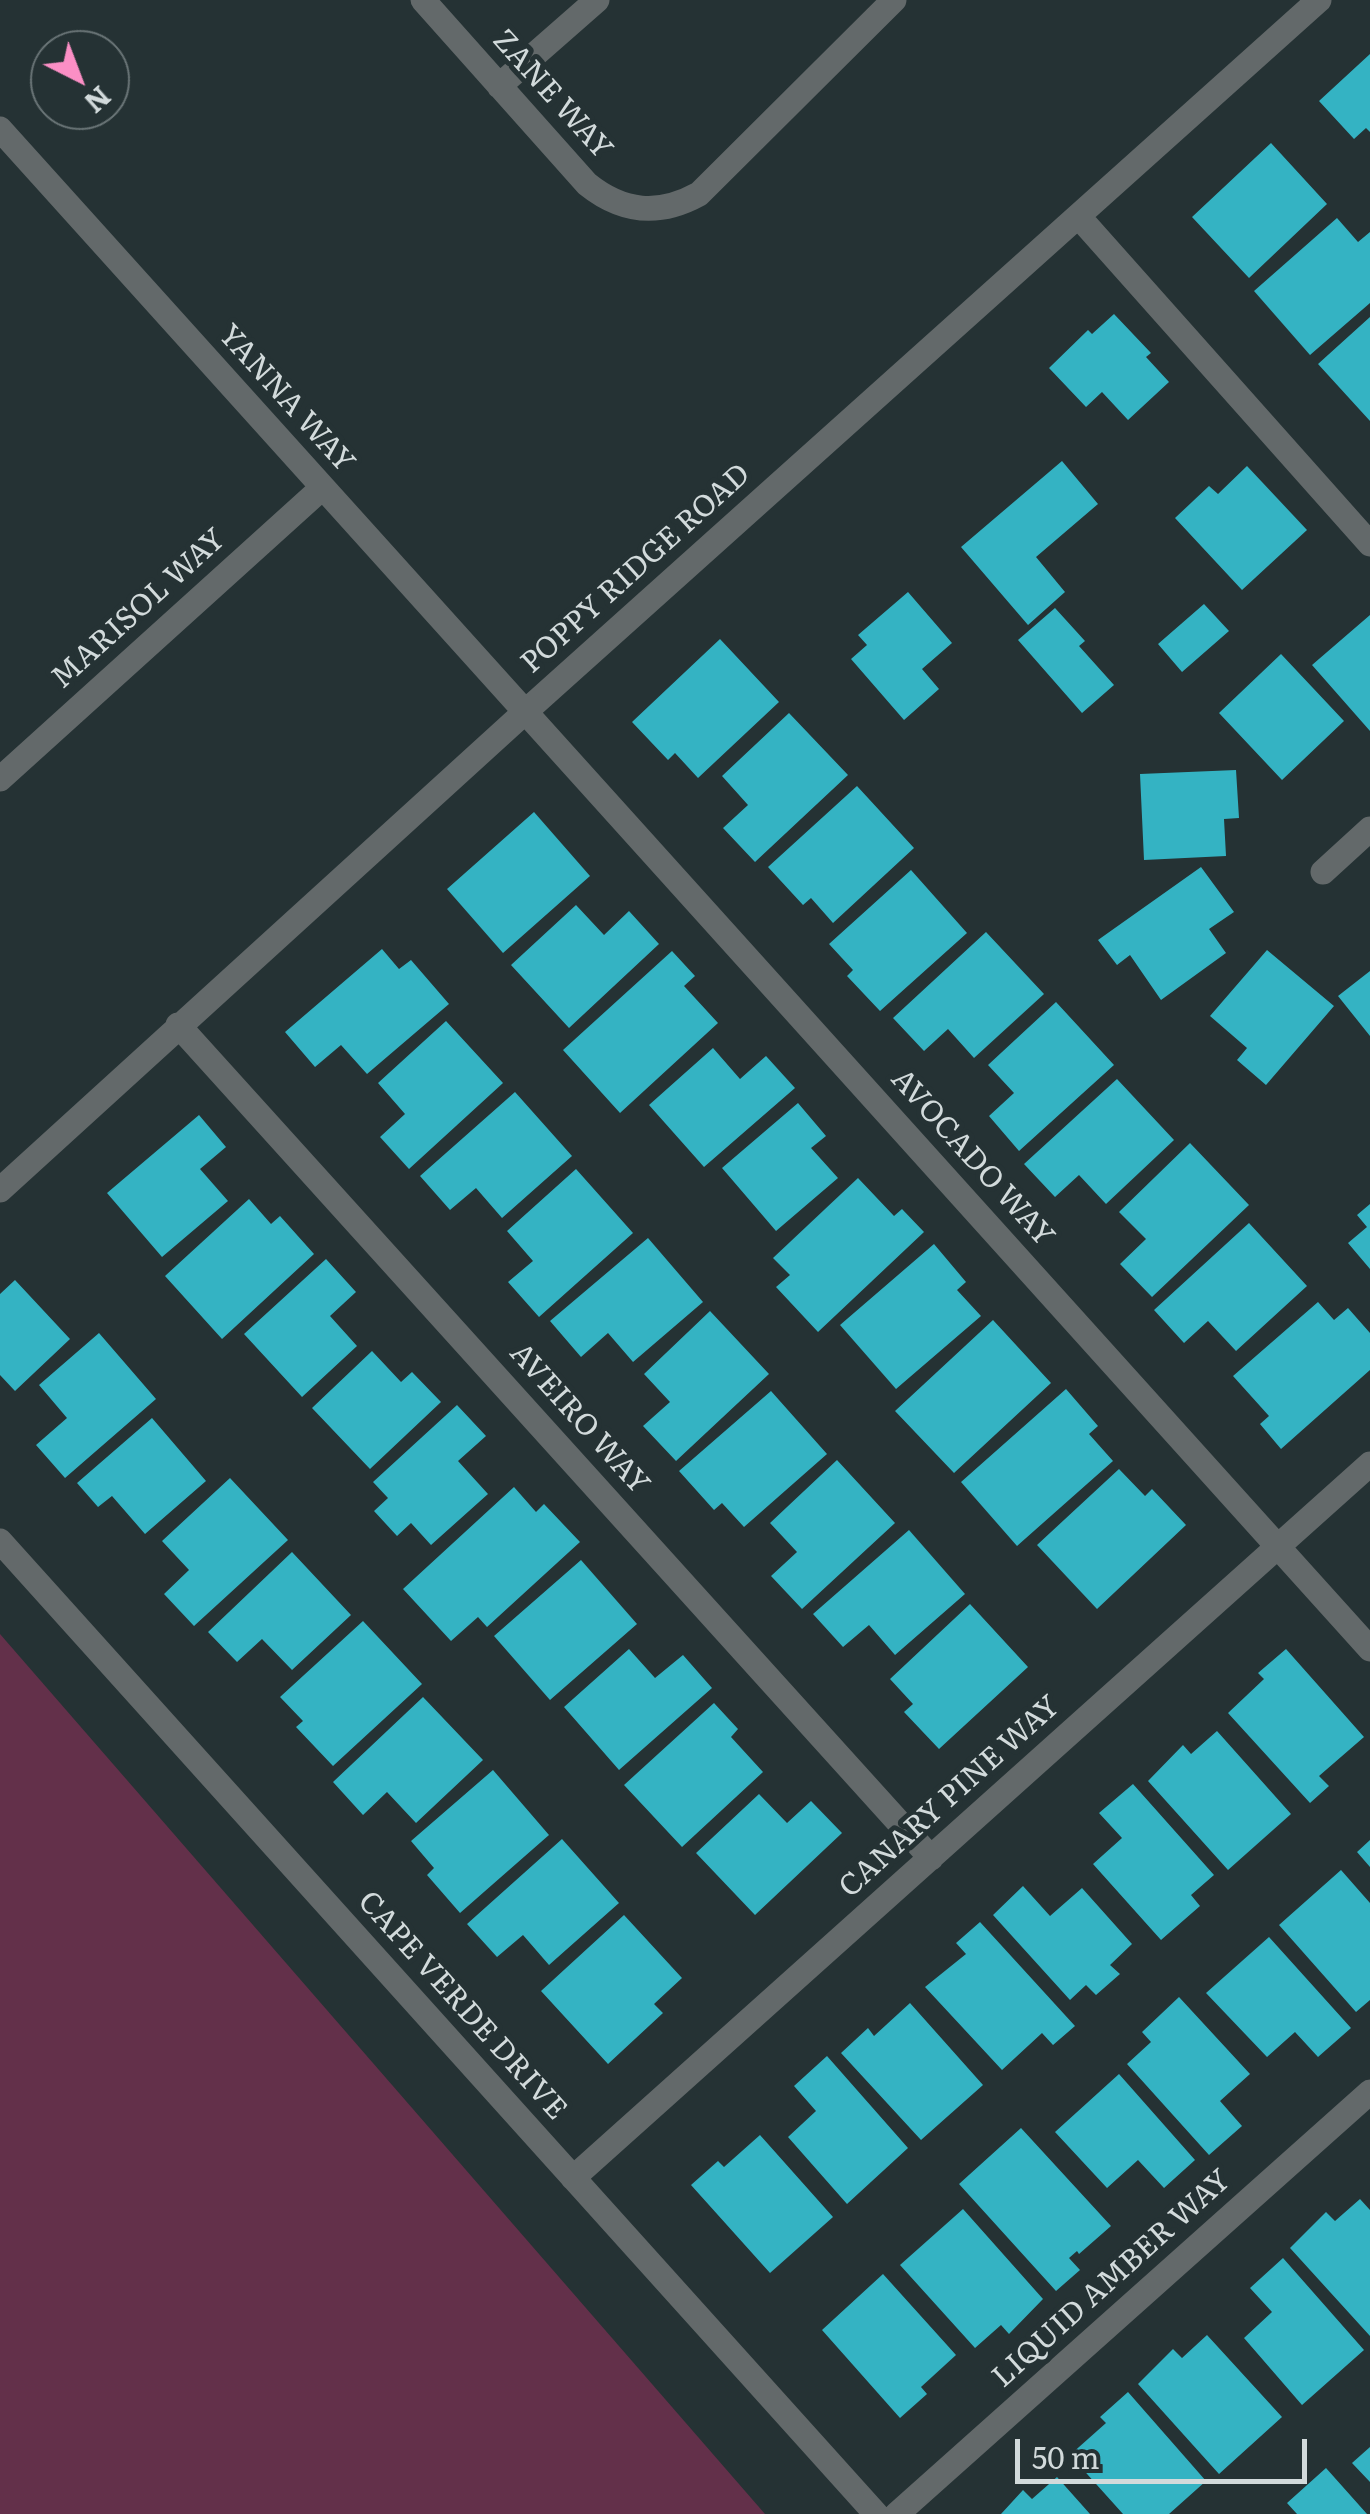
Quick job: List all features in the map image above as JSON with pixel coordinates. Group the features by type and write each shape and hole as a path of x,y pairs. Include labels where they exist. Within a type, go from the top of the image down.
{"street":[{"name":"ZANE WAY","path":"422,0 587,184 604,198 625,207 648,210 666,209 699,194 894,0"},
{"path":"500,86 597,0"},
{"name":"POPPY RIDGE ROAD","path":"0,1190 178,1025 1319,0"},
{"name":"YANNA WAY","path":"0,129 525,712"},
{"path":"1079,217 1370,544"},
{"name":"MARISOL WAY","path":"0,779 322,488"},
{"name":"AVOCADO WAY","path":"525,712 1370,1649"},
{"path":"1322,872 1370,830"},
{"name":"AVEIRO WAY","path":"178,1025 930,1858"},
{"name":"CANARY PINE WAY","path":"574,2178 1370,1464"},
{"name":"CAPE VERDE DRIVE","path":"0,1541 876,2514"},
{"name":"LIQUID AMBER WAY","path":"896,2514 1370,2092"}],"shaded area":[{"path":"0,1634 765,2514 0,2514"}],"building":[{"path":"1370,54 1370,132 1366,128 1354,139 1319,101"},
{"path":"1271,143 1327,204 1249,278 1192,217"},
{"path":"1337,218 1358,242 1370,232 1370,303 1310,355 1254,291"},
{"path":"1114,314 1151,353 1146,357 1169,382 1128,420 1102,392 1086,407 1049,368 1088,330 1092,334"},
{"path":"1370,317 1370,421 1318,364"},
{"path":"1062,461 1098,504 1036,557 1065,592 1028,625 961,547"},
{"path":"1247,466 1307,530 1242,590 1175,518 1209,486 1218,494"},
{"path":"908,592 952,643 922,669 939,689 904,720 851,659 867,645 858,635"},
{"path":"1204,604 1229,631 1182,672 1158,644"},
{"path":"1055,608 1085,641 1079,646 1114,685 1082,713 1018,640"},
{"path":"1370,615 1370,731 1312,665"},
{"path":"720,639 779,702 698,778 675,753 668,760 632,722"},
{"path":"1281,654 1344,721 1282,780 1219,713"},
{"path":"789,713 848,775 755,862 723,828 748,805 722,776"},
{"path":"1236,770 1239,818 1224,819 1226,856 1144,860 1140,774"},
{"path":"857,786 914,848 833,923 811,898 803,905 768,867"},
{"path":"534,812 590,876 503,953 447,889"},
{"path":"1201,867 1234,912 1209,929 1226,953 1161,1000 1130,955 1117,965 1098,940"},
{"path":"911,870 967,933 880,1011 847,976 853,970 829,944"},
{"path":"576,905 604,935 629,911 659,944 569,1028 511,965"},
{"path":"986,932 1044,994 974,1058 948,1029 924,1051 893,1018"},
{"path":"382,949 399,969 411,960 449,1004 367,1074 341,1045 315,1067 285,1032"},
{"path":"1267,950 1334,1006 1266,1085 1237,1060 1247,1048 1210,1016"},
{"path":"672,951 695,976 684,986 718,1023 620,1113 563,1050"},
{"path":"1370,971 1370,1036 1338,996"},
{"path":"1056,1002 1114,1065 1019,1151 989,1116 1014,1093 988,1065"},
{"path":"446,1021 503,1083 409,1169 380,1137 405,1114 378,1083"},
{"path":"713,1048 740,1079 766,1056 795,1088 704,1167 649,1105"},
{"path":"1117,1079 1174,1140 1106,1204 1079,1175 1055,1197 1024,1164"},
{"path":"515,1092 572,1156 502,1218 476,1188 450,1210 420,1176"},
{"path":"798,1103 826,1136 811,1148 838,1178 776,1231 722,1168"},
{"path":"199,1115 226,1147 200,1169 228,1201 162,1257 107,1193"},
{"path":"1190,1143 1249,1205 1152,1297 1120,1264 1146,1239 1119,1212"},
{"path":"576,1169 633,1233 539,1317 508,1282 533,1261 507,1231"},
{"path":"858,1178 894,1216 902,1209 924,1232 818,1332 776,1287 790,1275 773,1258"},
{"path":"249,1199 271,1224 280,1216 314,1254 222,1339 165,1276"},
{"path":"1370,1204 1370,1269 1348,1243 1367,1227 1357,1215"},
{"path":"1249,1223 1307,1286 1236,1351 1208,1321 1184,1343 1154,1310"},
{"path":"648,1238 703,1302 633,1362 608,1333 581,1357 550,1321"},
{"path":"934,1244 966,1282 957,1290 981,1316 896,1389 840,1325"},
{"path":"326,1259 356,1292 330,1316 357,1346 302,1397 244,1334"},
{"path":"15,1280 70,1339 15,1391 0,1375 0,1294"},
{"path":"1318,1302 1334,1320 1348,1308 1370,1333 1370,1370 1281,1449 1260,1424 1269,1416 1233,1376"},
{"path":"710,1311 769,1374 676,1461 643,1426 670,1402 644,1374"},
{"path":"993,1320 1051,1383 954,1473 895,1411"},
{"path":"99,1333 156,1399 65,1478 36,1445 67,1418 39,1385"},
{"path":"372,1351 401,1382 412,1372 441,1402 370,1469 312,1408"},
{"path":"1066,1389 1098,1426 1089,1434 1113,1461 1017,1546 961,1482"},
{"path":"771,1391 827,1454 744,1527 722,1503 714,1510 679,1471"},
{"path":"457,1405 486,1436 458,1461 488,1494 431,1545 411,1523 397,1536 374,1511 388,1498 373,1482"},
{"path":"152,1418 206,1481 145,1534 112,1496 98,1507 77,1483"},
{"path":"837,1460 895,1523 802,1609 771,1576 797,1552 770,1523"},
{"path":"1119,1469 1145,1496 1152,1489 1186,1525 1097,1609 1037,1545"},
{"path":"230,1478 288,1540 194,1626 164,1594 189,1570 162,1541"},
{"path":"514,1487 536,1512 544,1504 580,1542 487,1627 478,1617 451,1641 403,1589"},
{"path":"909,1530 965,1594 895,1655 869,1625 843,1647 813,1614"},
{"path":"292,1552 351,1615 292,1670 262,1639 237,1662 208,1632"},
{"path":"581,1560 637,1624 550,1700 494,1636"},
{"path":"970,1604 1028,1667 939,1749 904,1712 913,1704 890,1679"},
{"path":"363,1621 422,1684 333,1766 296,1727 303,1721 280,1697"},
{"path":"629,1649 655,1678 683,1655 712,1688 619,1770 564,1707"},
{"path":"1286,1649 1364,1737 1319,1776 1329,1786 1310,1803 1228,1713 1264,1679 1258,1673"},
{"path":"423,1697 483,1760 416,1823 387,1792 363,1815 333,1782"},
{"path":"714,1703 738,1729 731,1737 763,1772 682,1847 624,1785"},
{"path":"1217,1731 1291,1814 1228,1870 1148,1781 1183,1745 1191,1754"},
{"path":"493,1770 549,1835 460,1913 427,1875 434,1868 411,1841"},
{"path":"1133,1784 1214,1875 1191,1895 1200,1906 1161,1940 1093,1864 1122,1838 1099,1813"},
{"path":"759,1794 787,1823 811,1801 842,1833 755,1915 696,1853"},
{"path":"562,1839 619,1903 549,1965 523,1935 497,1957 467,1924"},
{"path":"1370,1840 1370,1867 1357,1852"},
{"path":"1341,1870 1370,1903 1370,2000 1356,2012 1279,1925"},
{"path":"1023,1886 1050,1916 1082,1888 1132,1944 1110,1965 1120,1974 1096,1995 1086,1985 1070,2000 993,1915"},
{"path":"624,1915 682,1978 654,2004 663,2013 608,2064 541,1991"},
{"path":"980,1922 1075,2026 1053,2045 1042,2033 1002,2070 925,1987 966,1954 956,1943"},
{"path":"1269,1937 1351,2028 1318,2057 1295,2032 1267,2057 1206,1993"},
{"path":"1179,1997 1250,2074 1220,2101 1242,2126 1209,2155 1127,2064 1151,2042 1142,2032"},
{"path":"910,2003 983,2085 921,2140 841,2053 868,2028 874,2036"},
{"path":"827,2056 908,2148 847,2204 788,2137 816,2111 794,2086"},
{"path":"1119,2074 1195,2160 1164,2188 1138,2160 1107,2188 1055,2132"},
{"path":"1021,2128 1111,2226 1069,2258 1080,2270 1056,2291 959,2184"},
{"path":"760,2135 833,2217 770,2273 691,2185 718,2161 724,2167"},
{"path":"1360,2199 1370,2210 1370,2336 1290,2248 1326,2212 1335,2221"},
{"path":"963,2209 1043,2299 1009,2334 1001,2325 975,2348 900,2265"},
{"path":"1283,2258 1364,2350 1302,2405 1244,2338 1272,2312 1250,2288"},
{"path":"883,2274 956,2355 921,2387 927,2394 900,2418 822,2330"},
{"path":"1207,2335 1282,2417 1219,2474 1138,2384 1173,2349 1182,2358"},
{"path":"1128,2392 1206,2481 1169,2514 1123,2514 1070,2455 1106,2423 1100,2417"},
{"path":"1370,2447 1370,2482 1352,2463"},
{"path":"1326,2468 1367,2514 1297,2514 1287,2503"},
{"path":"1057,2477 1090,2514 1001,2514 1023,2490 1032,2499"}]}
